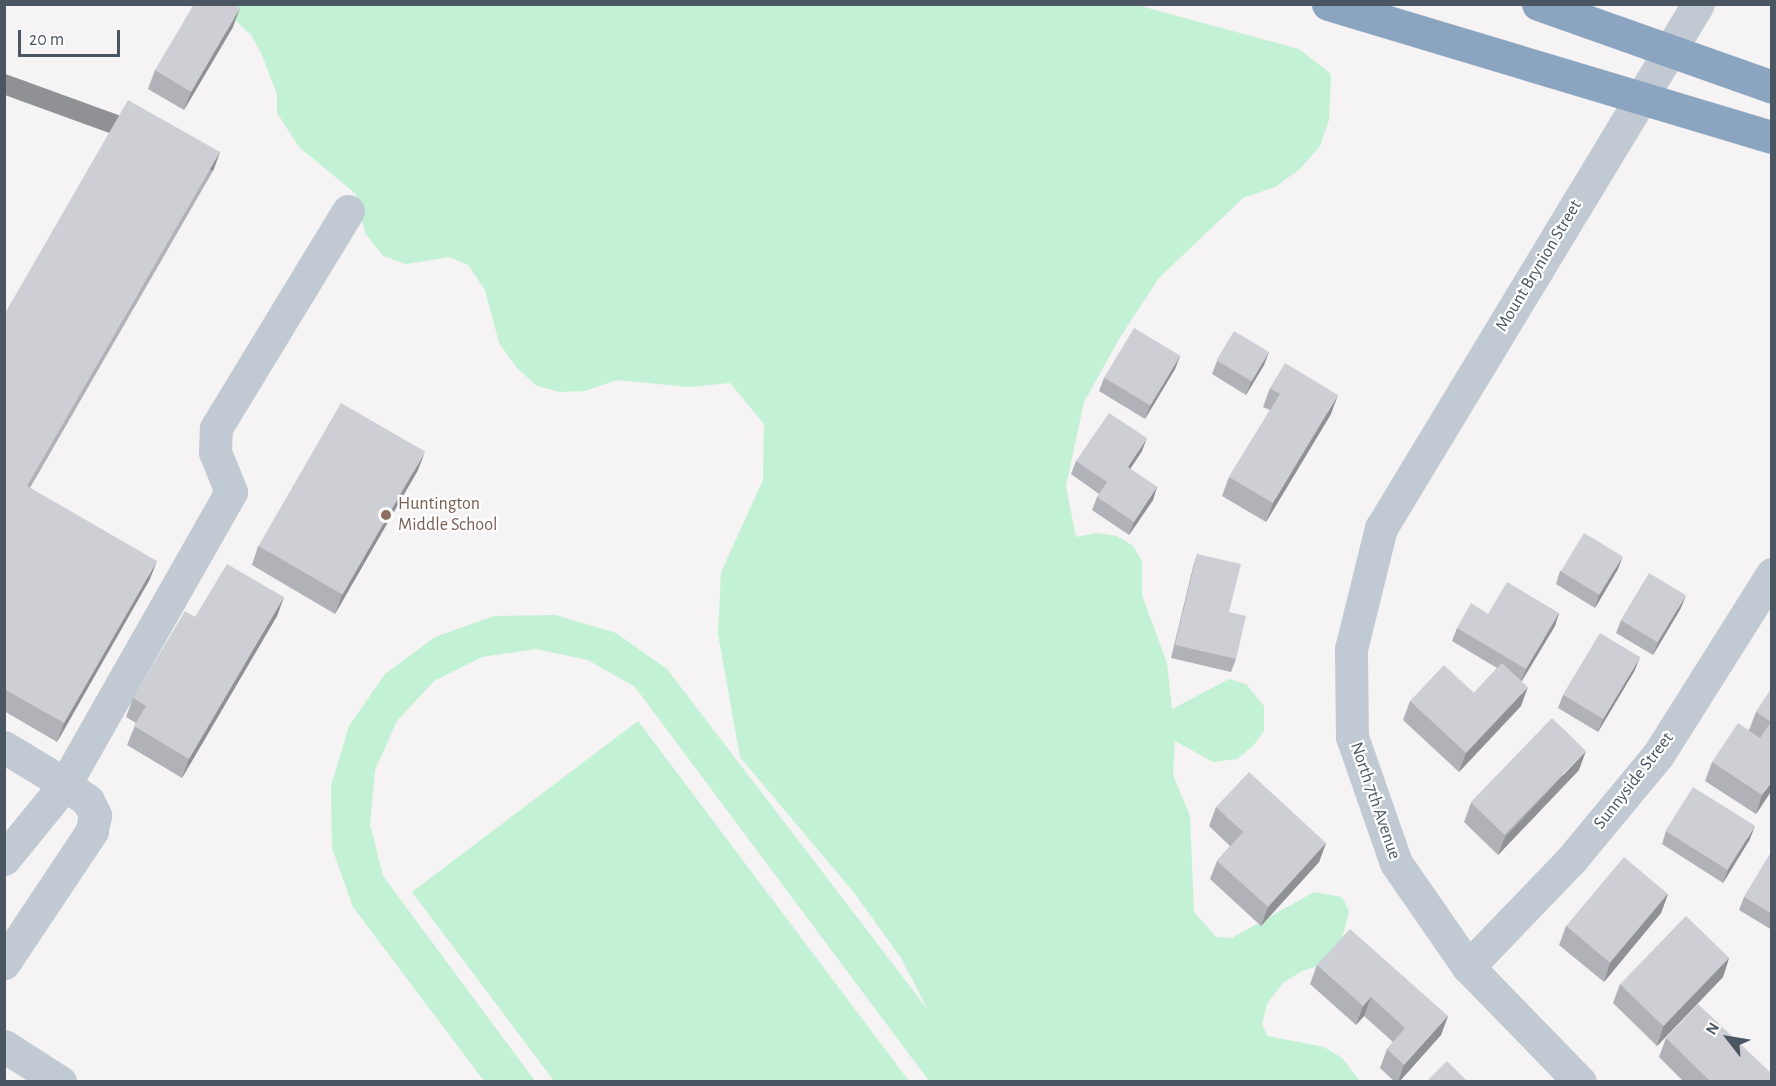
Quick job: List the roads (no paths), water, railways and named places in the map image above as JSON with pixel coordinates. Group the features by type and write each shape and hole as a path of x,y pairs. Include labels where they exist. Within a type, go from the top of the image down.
{"highway":[{"path":"1328,4 1772,137"},
{"path":"1538,4 1772,87"}],"street":[{"name":"Mount Brynion Street","path":"1381,528 1698,4"},
{"path":"6,856 65,784 231,492 215,452 216,428 348,210"},
{"name":"North 7th Avenue","path":"1381,528 1350,649 1352,737 1396,863 1468,967 1580,1082"},
{"name":"Sunnyside Street","path":"1468,967 1571,860 1658,755 1772,574"},
{"path":"4,747 65,784 88,801 95,815 92,831 4,963"},
{"path":"4,1046 60,1082"}],"place":[{"name":"Huntington Middle School","path":"386,515"}]}
